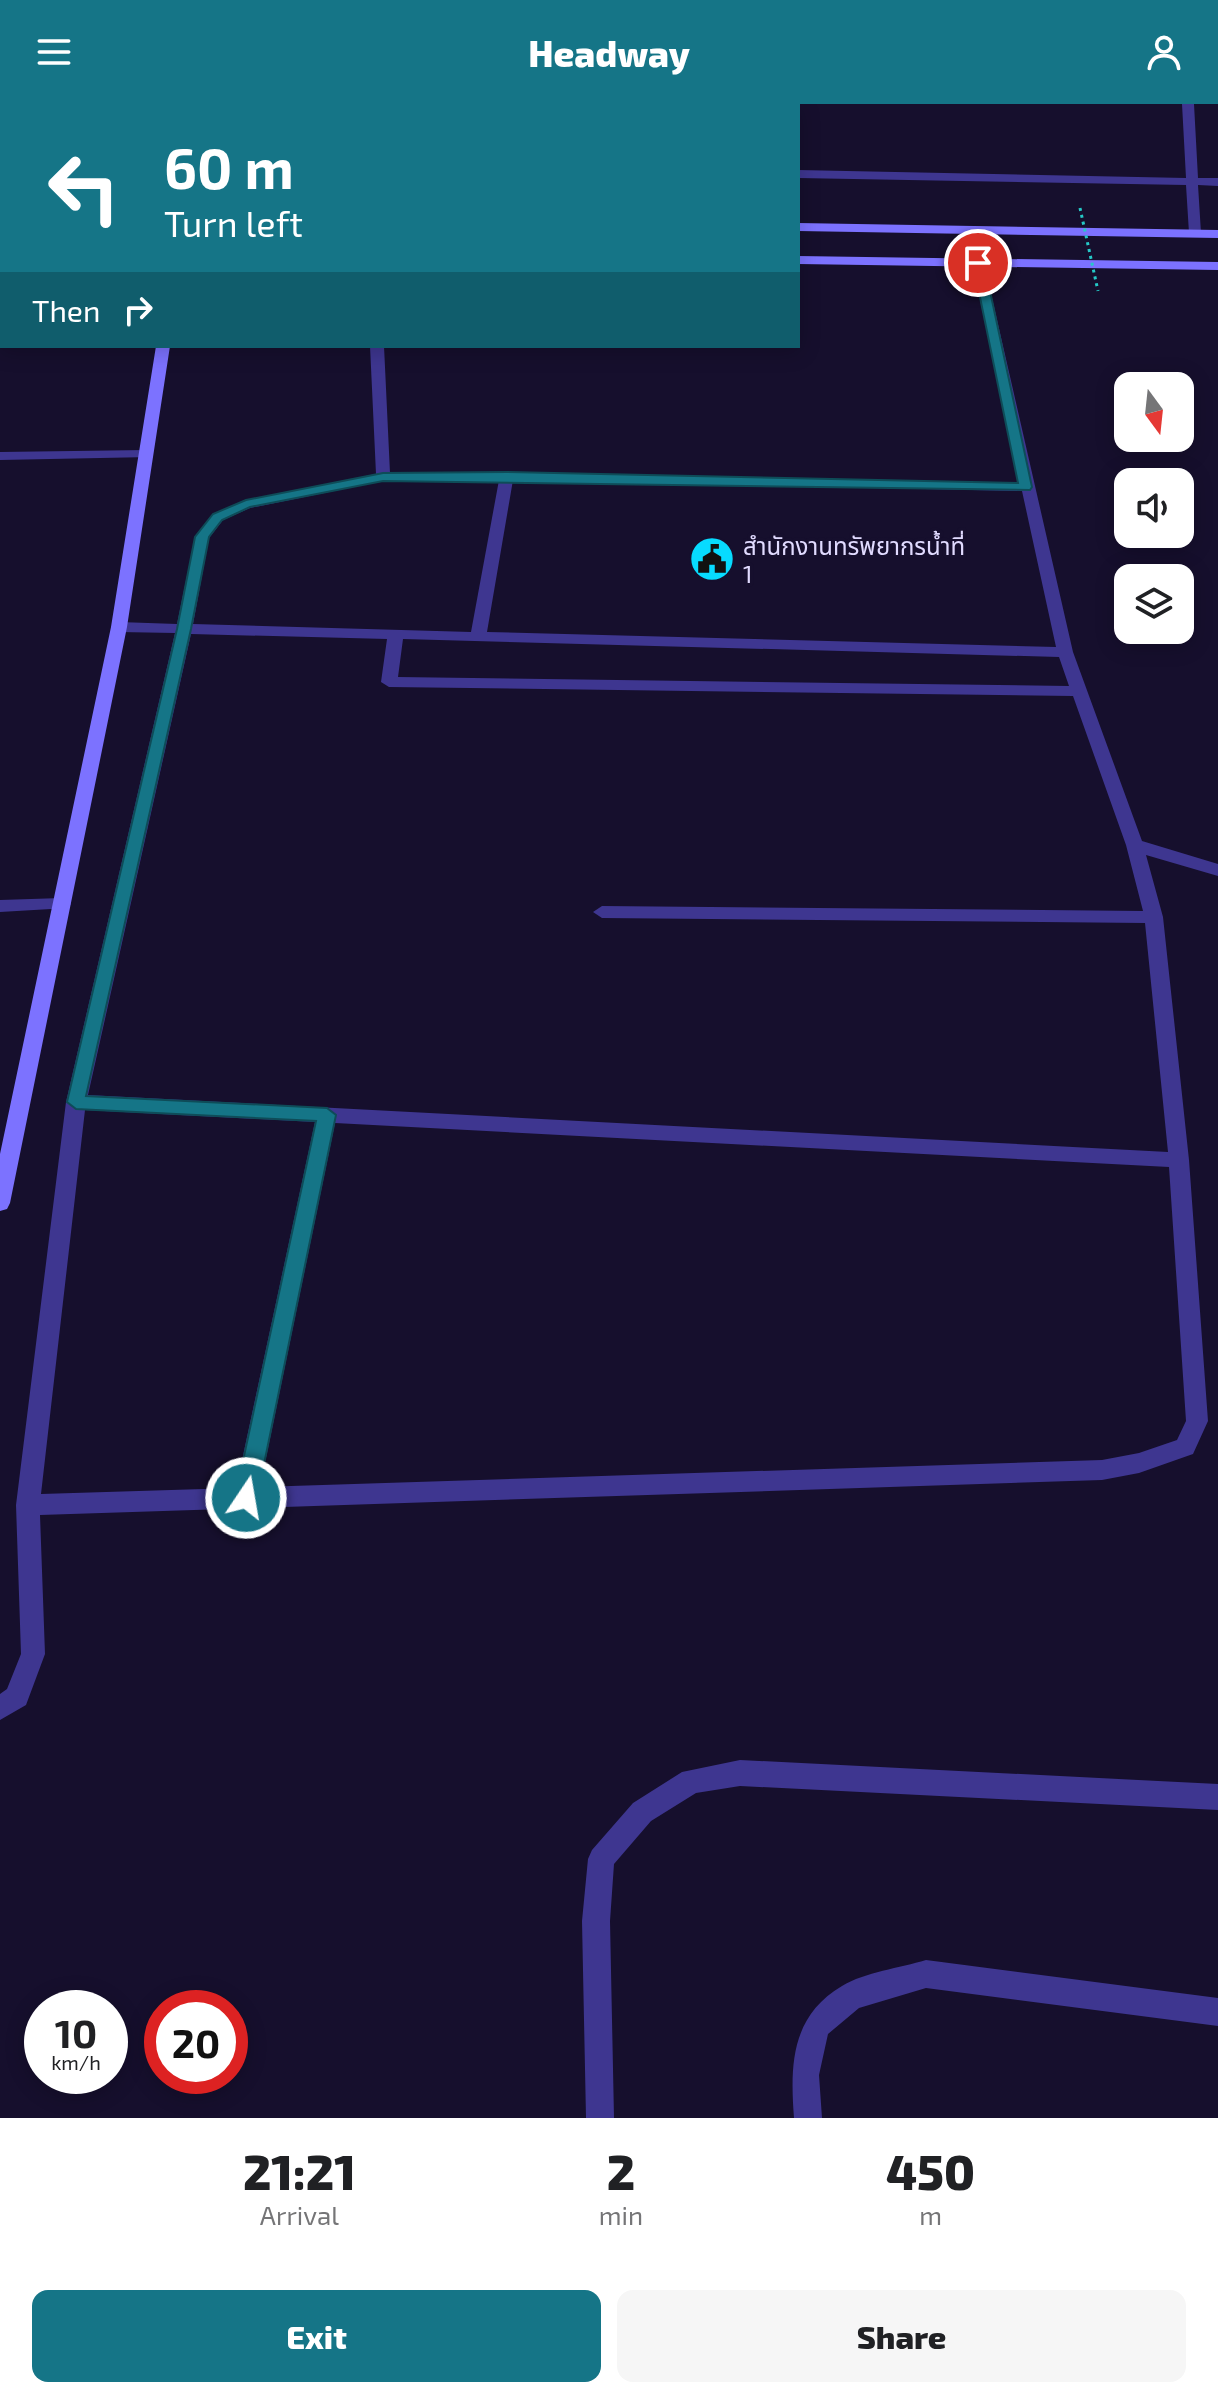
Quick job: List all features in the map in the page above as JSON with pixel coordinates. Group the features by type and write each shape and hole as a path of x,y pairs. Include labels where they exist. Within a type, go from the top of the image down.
{"street":[{"path":"1188,104 1195,233"},
{"path":"800,174 1218,182"},
{"path":"800,227 1218,234"},
{"path":"800,258 1218,266"},
{"path":"28,1505 1102,1470 1139,1463 1185,1447 1197,1421 1179,1160 1154,917 1135,845 1065,652 978,263"},
{"path":"0,1203 119,627 163,348"},
{"path":"377,348 383,477"},
{"path":"0,456 146,454"},
{"path":"0,1708 17,1697 33,1654 28,1505 76,1102 184,629 202,537 218,517 246,504 383,477 507,476 1026,487"},
{"path":"478,636 507,476"},
{"path":"119,627 1065,652"},
{"path":"396,633 389,682 1079,691"},
{"path":"1135,845 1218,870"},
{"path":"0,906 62,904"},
{"path":"602,912 1154,917"},
{"path":"76,1102 1179,1160"},
{"path":"246,1498 327,1115"},
{"path":"600,2118 596,1921 601,1859 642,1812 691,1781 740,1773 1218,1797"},
{"path":"808,2118 805,2075 816,2026 851,1996 926,1974 1218,2012"}],"path":[{"path":"1080,208 1098,291"}],"place":[{"name":"สำนักงานทรัพยากรน้ำที่ 1","path":"712,559"}],"route":[{"path":"246,1498 327,1115 76,1102 184,629 202,537 218,517 246,504 383,477 507,476 1026,487 978,263"}]}
